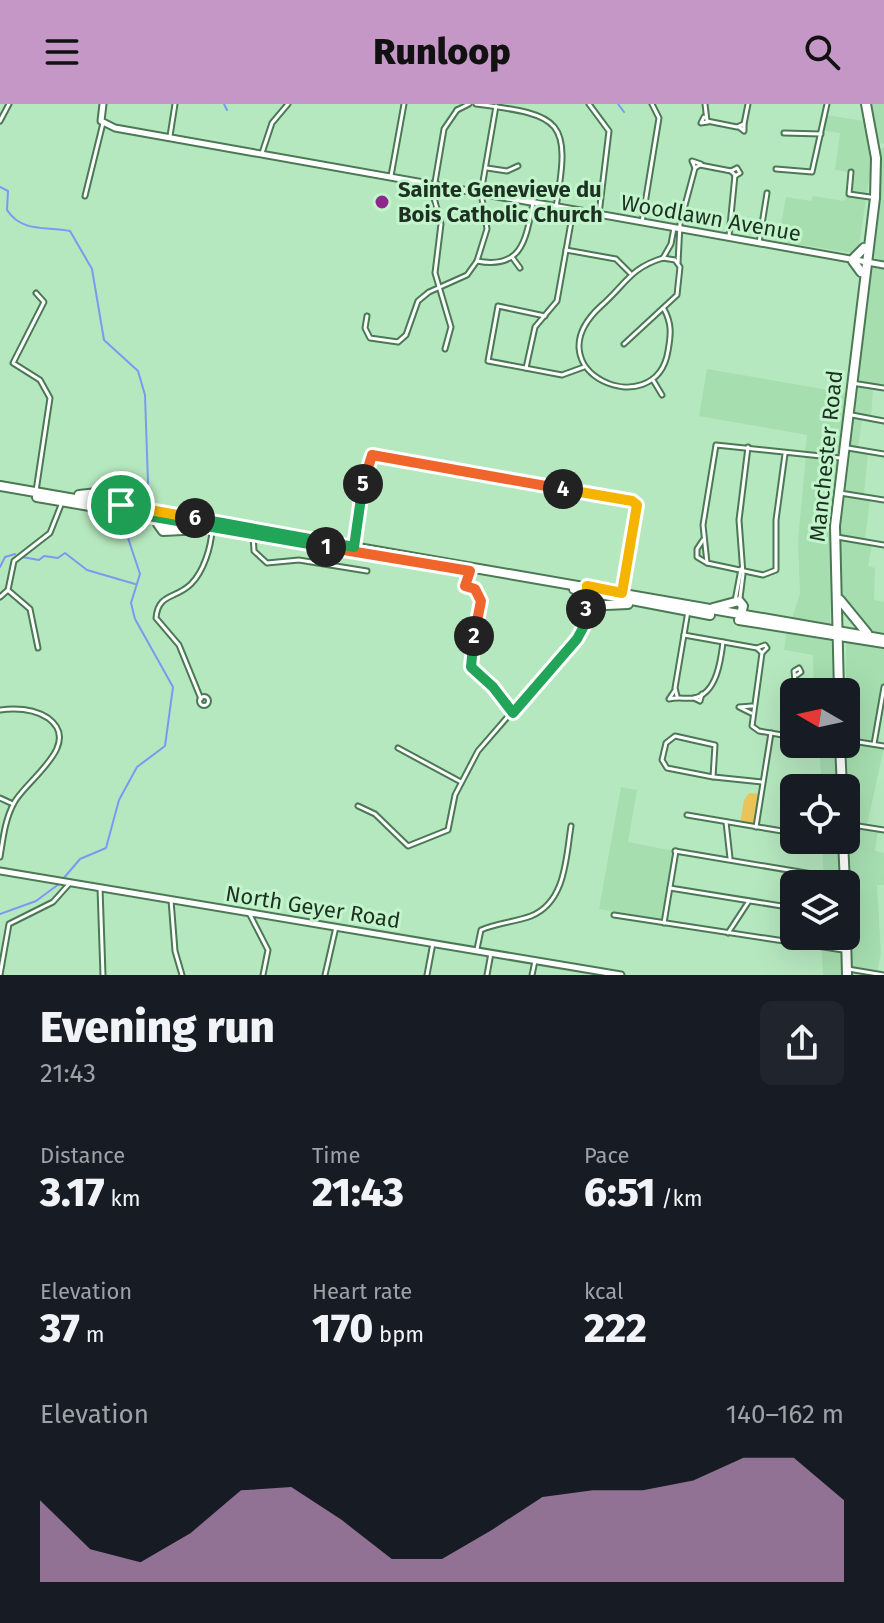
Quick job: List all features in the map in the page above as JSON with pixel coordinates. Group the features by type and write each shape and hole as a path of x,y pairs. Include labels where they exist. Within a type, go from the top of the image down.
{"main road":[{"name":"Manchester Road","path":"839,678 834,537 866,262 876,145 866,104"},
{"name":"Manchester Road","path":"866,262 870,197 874,186"},
{"path":"0,488 36,491 63,498 116,491 123,497 118,508"},
{"path":"0,488 354,547 587,589 647,604"},
{"path":"165,516 158,526 165,532 216,529 253,534 622,593 688,611 737,616"},
{"name":"Manchester Road","path":"836,580 839,598 837,632"},
{"path":"839,598 867,634"},
{"path":"705,609 737,601 737,616"},
{"path":"585,606 666,604 884,641"},
{"path":"837,632 867,634 884,641"},
{"path":"846,950 847,972"}],"street":[{"path":"0,121 9,104"},
{"path":"85,196 102,122 103,104"},
{"path":"170,136 175,104"},
{"path":"262,153 272,122 288,104"},
{"path":"391,176 404,104"},
{"path":"455,104 457,110"},
{"path":"445,349 450,318 435,273 441,224 433,194 444,129 457,110 469,104"},
{"path":"476,104 516,106 541,116 558,131 564,143 556,207"},
{"path":"589,104 609,131 599,214"},
{"path":"642,222 659,118 652,104"},
{"path":"705,104 704,117 708,122 741,126 748,104"},
{"path":"776,169 812,172 827,104"},
{"path":"367,316 365,328 370,338 398,342 406,335 418,301 467,275 477,261 487,229 481,193 496,106"},
{"name":"Woodlawn Avenue","path":"102,122 866,262"},
{"path":"784,133 821,134"},
{"path":"666,258 695,168 701,165 731,171 735,176 729,237"},
{"path":"486,168 507,171 518,166"},
{"path":"851,172 849,194 870,197"},
{"path":"759,243 767,193"},
{"path":"477,261 496,263 512,257 526,240 533,203"},
{"path":"526,368 535,327 557,301 573,210"},
{"path":"624,344 664,309 678,290 681,270 676,250 677,228"},
{"path":"566,250 616,259 630,273"},
{"path":"664,309 672,327 671,336 664,367 653,380 638,386 612,383 595,378 584,367 580,356 585,324 620,289 630,273 666,258 676,250"},
{"path":"512,257 520,268"},
{"path":"666,258 678,263"},
{"path":"36,293 44,302 13,363 40,380 50,398 36,491"},
{"path":"545,316 498,306 488,361 562,375 584,367"},
{"path":"653,380 662,395"},
{"path":"851,383 884,388"},
{"path":"847,414 884,421"},
{"path":"785,454 776,520 776,570 763,575 707,563 703,540 716,445 785,454 809,452 843,459"},
{"path":"737,601 741,569 739,520 748,447"},
{"path":"844,448 884,454"},
{"path":"354,547 372,455 636,502 622,593"},
{"path":"839,493 884,500"},
{"path":"0,597 8,590 14,561 50,533 63,498"},
{"path":"201,699 179,645 156,618 157,605 165,597 191,584 216,529"},
{"path":"253,534 254,551 267,563 299,560 367,571"},
{"path":"834,537 884,545"},
{"path":"470,571 465,586 475,589 481,601 469,656 471,667 493,687 513,713"},
{"path":"358,806 375,814 412,847 448,830 461,782 478,751 577,639 586,620 587,589"},
{"path":"8,590 30,609 38,648"},
{"path":"677,696 675,690 688,611"},
{"path":"684,635 757,648 762,652 751,713 752,726 780,735"},
{"path":"675,690 668,698 694,698 702,694 717,673 723,642"},
{"path":"874,744 884,687"},
{"path":"751,713 739,707 753,706"},
{"path":"0,710 42,715 52,721 59,735 52,759 27,783 13,804 0,857"},
{"path":"756,827 771,733"},
{"path":"713,777 717,748 712,743 675,736 668,739 662,760 667,768 713,777 762,782"},
{"path":"860,742 884,746"},
{"path":"398,748 461,782"},
{"path":"0,798 13,804"},
{"path":"687,815 780,831"},
{"path":"726,822 731,860"},
{"path":"477,950 481,930 530,916 552,900 561,884 571,826"},
{"path":"860,826 884,830"},
{"path":"664,923 676,851 789,870"},
{"name":"North Geyer Road","path":"0,871 433,942 582,972 621,975"},
{"path":"0,975 9,924 53,902 68,882"},
{"path":"100,888 103,975"},
{"path":"670,888 780,906"},
{"path":"171,900 175,951 182,975"},
{"path":"728,933 749,901"},
{"path":"249,913 268,950 263,975"},
{"path":"614,915 780,942"},
{"path":"325,975 336,927"},
{"path":"427,975 433,942"},
{"path":"827,950 846,950"},
{"path":"487,975 491,953"},
{"path":"532,975 535,961"},
{"path":"847,972 884,975"}],"shaded area":[{"path":"869,104 884,104 884,144 877,142"},
{"path":"827,115 864,121 872,161 858,251 852,253 778,241 786,197 811,201 813,196 844,201 847,196 848,172 835,170 840,133 825,131"},
{"path":"880,148 884,148 884,262 872,256"},
{"path":"874,267 884,267 884,386 856,380 867,276"},
{"path":"707,369 846,393 840,455 805,451 807,435 699,416"},
{"path":"855,386 873,388 871,417 852,412"},
{"path":"852,418 862,419 858,448 848,445"},
{"path":"848,450 868,453 864,495 843,490"},
{"path":"806,455 839,461 831,528 830,625 792,619 800,593 798,540"},
{"path":"842,495 870,499 865,540 838,534"},
{"path":"839,540 872,545 868,566 875,568 874,600 884,602 884,636 870,633 843,603"},
{"path":"787,630 831,638 833,678 814,678 813,655 784,650"},
{"path":"846,640 884,645 884,682 872,742 860,740 860,678 846,678"},
{"path":"860,743 884,747 867,825 860,824 860,774 846,774 846,758 860,758"},
{"path":"820,758 835,758 836,774 821,774"},
{"path":"621,787 637,790 628,842 674,851 663,920 599,909"},
{"path":"749,793 759,794 755,826 740,824 744,800"},
{"path":"860,828 878,831 875,851 884,853 884,885 877,885 881,953 877,972 851,967 851,950 860,950 860,870 849,870 849,854 860,854"},
{"path":"823,854 839,854 840,870 823,870"},
{"path":"822,951 841,953 842,975 823,975"}],"waterway":[{"path":"224,104 227,110"},
{"path":"618,104 624,112"},
{"path":"0,187 8,191 7,210 20,222 70,231 92,269 104,340 138,371 145,395 148,483 142,507"},
{"path":"63,879 80,859 106,848 119,800 137,767 165,746 173,687 135,619 131,603 140,574 126,532 139,517"},
{"path":"22,557 39,560 44,556 58,558 65,553 87,570 135,584"},
{"path":"0,567 5,557 15,554"},
{"path":"0,914 36,901 59,884"}],"place":[{"name":"Sainte Genevieve du Bois Catholic Church","path":"382,202"}],"route":[{"path":"372,455 632,501 637,505 622,593 587,586 586,620 581,632 513,713 493,687 481,679 469,661 481,601 474,588 465,586 470,571 114,510 121,505 354,547 362,491 372,455"}]}
